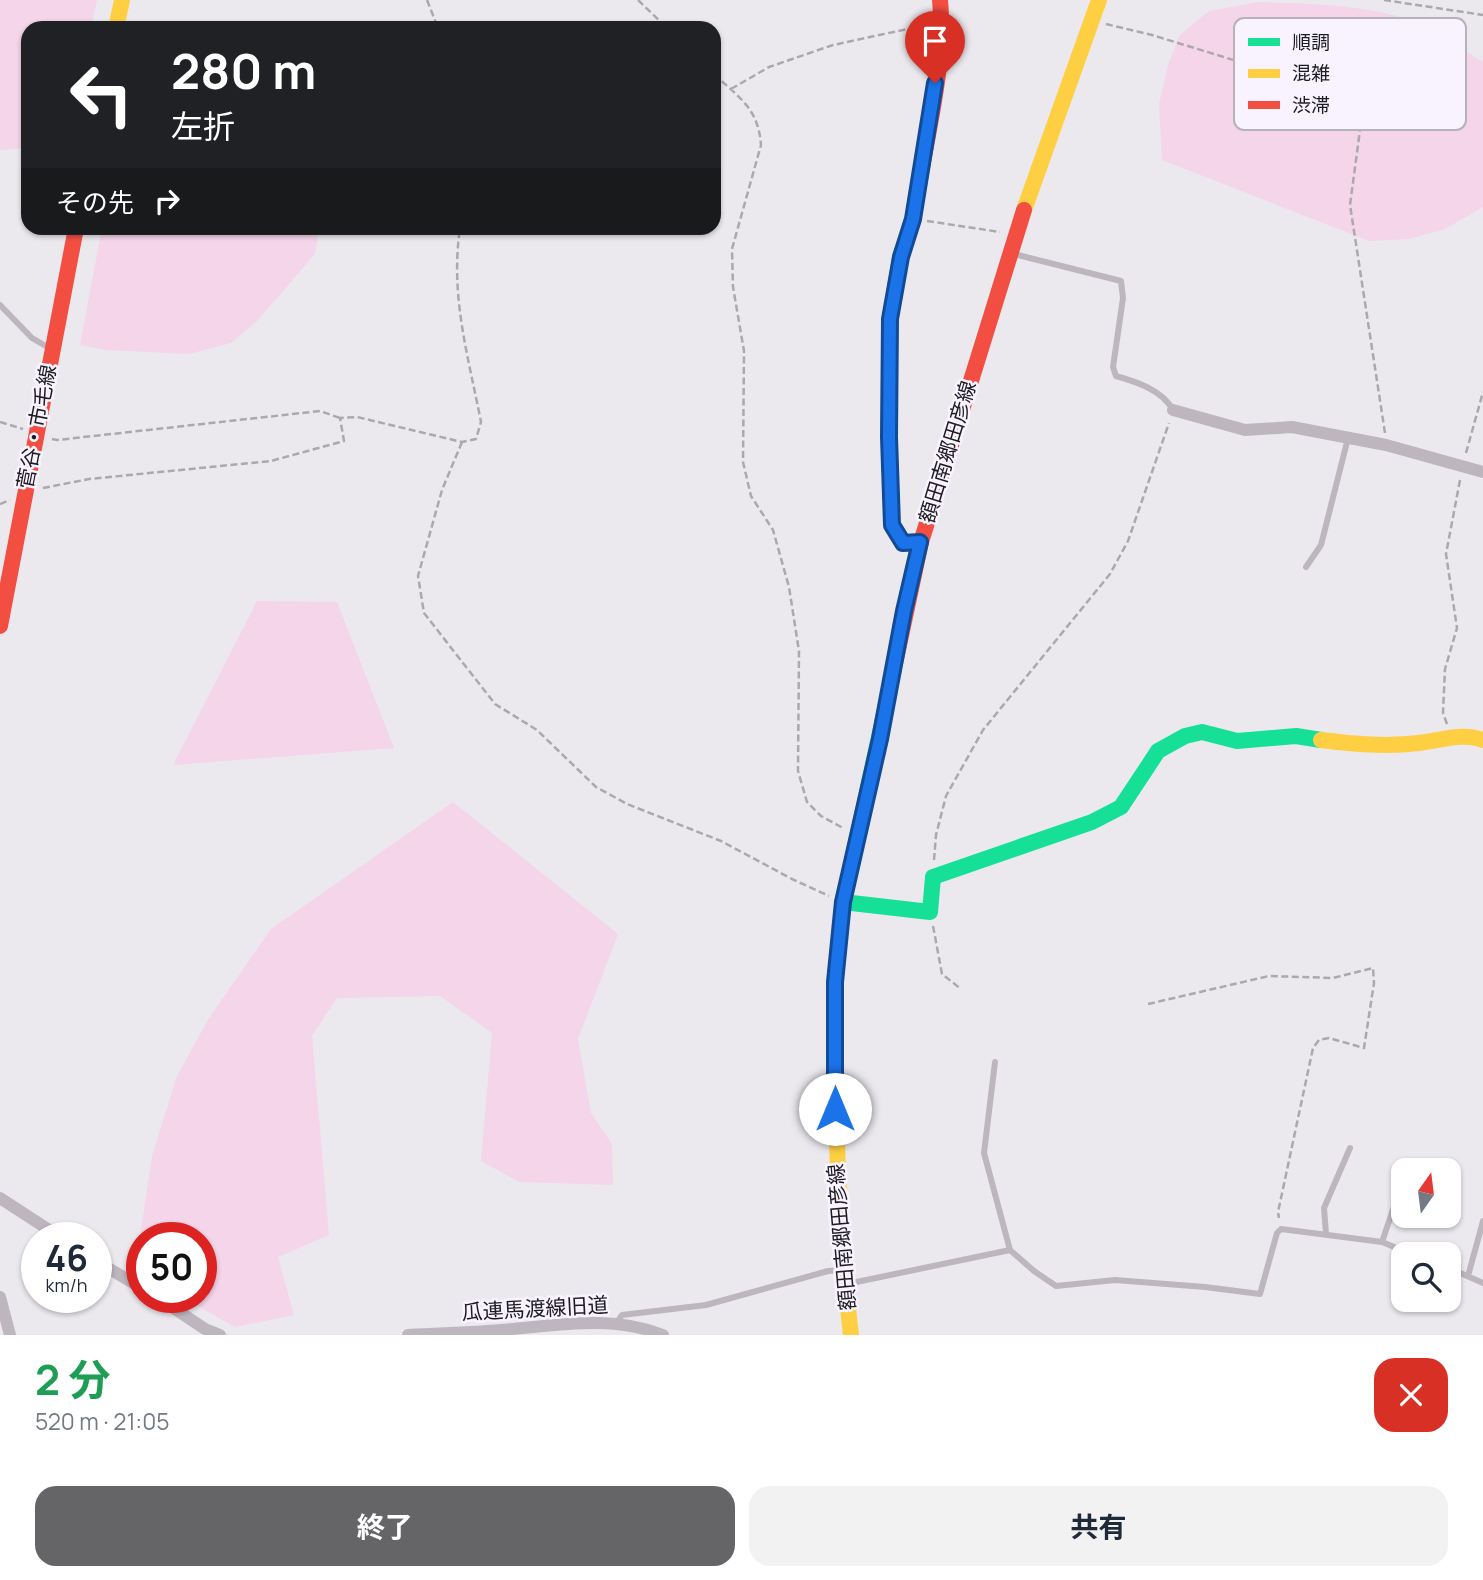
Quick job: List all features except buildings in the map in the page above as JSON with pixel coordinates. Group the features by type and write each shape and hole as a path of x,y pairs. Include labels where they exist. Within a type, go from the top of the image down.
{"street":[{"path":"118,21 122,0"},
{"path":"920,542 903,543 892,525 889,437 890,319 901,257 913,219 935,83 942,22 940,0"},
{"name":"額田南郷田彦線","path":"851,1335 836,1160 835,982 843,902 920,542 1010,250 1099,0"},
{"name":"菅谷・市毛線","path":"0,626 75,235"},
{"path":"1173,410 1245,430 1292,427 1386,445 1483,472"},
{"path":"843,902 930,912 933,877 1092,822 1121,807 1158,751 1185,736 1202,732 1237,741 1296,736 1360,745 1419,743 1451,737 1483,740"},
{"path":"0,1198 37,1222"},
{"path":"0,1297 10,1335"},
{"path":"181,1313 205,1329 220,1335"},
{"name":"瓜連馬渡線旧道","path":"408,1335 594,1322 616,1324 663,1335"}],"lane":[{"path":"1010,250 1018,255 1121,281 1123,298 1113,367 1116,376 1140,383 1168,401 1173,410"},
{"path":"0,304 32,338 52,350"},
{"path":"1306,567 1321,545 1348,438"},
{"path":"995,1062 984,1153 1010,1250 1056,1286 1115,1280 1259,1294 1281,1229 1382,1242 1391,1246"},
{"path":"1326,1234 1324,1208 1350,1148"},
{"path":"1382,1242 1391,1215"},
{"path":"1468,1276 1483,1221"},
{"path":"616,1324 622,1315 706,1306 828,1270 844,1277 1010,1250"},
{"path":"1461,1273 1483,1283"}],"path":[{"path":"427,0 436,21"},
{"path":"638,0 660,21"},
{"path":"1384,0 1483,15"},
{"path":"1093,21 1152,35 1234,60"},
{"path":"731,89 769,68 833,45 942,22"},
{"path":"721,80 744,100 760,127 761,145 732,249 733,287 744,351 743,462 751,496 772,530 789,586 799,651 798,771 807,802 821,816 858,837"},
{"path":"1360,130 1350,205 1386,445"},
{"path":"913,219 1016,234"},
{"path":"0,422 57,440 320,411 340,418 357,417 462,442 476,439 481,422 457,302 456,258 459,235"},
{"path":"1451,737 1443,713 1445,669 1457,628 1446,554 1462,467 1483,392"},
{"path":"933,877 936,835 946,796 983,730 1110,574 1128,541 1173,410"},
{"path":"0,504 56,484 271,461 344,441 340,418"},
{"path":"462,442 442,490 418,576 424,613 495,705 537,730 596,787 627,804 721,841 792,880 843,902"},
{"path":"930,912 942,974 961,989"},
{"path":"1148,1004 1269,976 1333,978 1373,968 1374,983 1364,1048 1329,1038 1320,1040 1313,1048 1278,1212 1281,1229"}],"shaded area":[{"path":"0,0 97,0 92,21 21,21 21,148 0,150"},
{"path":"1258,2 1348,7 1402,18 1234,18 1234,130 1466,130 1466,51 1483,62 1483,207 1445,229 1409,239 1369,241 1162,160 1159,104 1168,65 1180,35 1209,11"},
{"path":"101,235 318,235 315,254 257,321 231,343 189,354 106,350 80,345"},
{"path":"257,601 337,602 394,748 173,765"},
{"path":"453,802 618,934 578,1039 591,1113 612,1144 613,1185 519,1182 481,1161 492,1033 440,996 337,998 312,1036 329,1235 278,1257 294,1315 235,1327 210,1313 217,1313 217,1222 142,1222 152,1156 177,1076 209,1018 271,929"}],"traffic: fast":[{"path":"918,190 913,219 900,257 890,319 889,437 892,525 903,543 921,542"},
{"path":"835,1043 835,982 843,902 896,659"},
{"path":"843,902 930,912 933,877 1092,822 1121,807 1158,751 1185,736 1202,732 1237,741 1296,736 1321,740"}],"traffic: slow":[{"path":"118,21 122,0"},
{"path":"1024,210 1099,0"},
{"path":"1321,740 1382,745 1459,737 1483,740"},
{"path":"835,1043 839,1189 851,1335"}],"traffic: jam":[{"path":"918,190 938,71 940,0"},
{"path":"896,659 921,542 1024,210"},
{"path":"0,626 75,235"}],"route":[{"path":"835,1109 835,982 843,902 920,542 903,543 892,525 889,437 890,319 901,257 913,219 935,83"}]}
